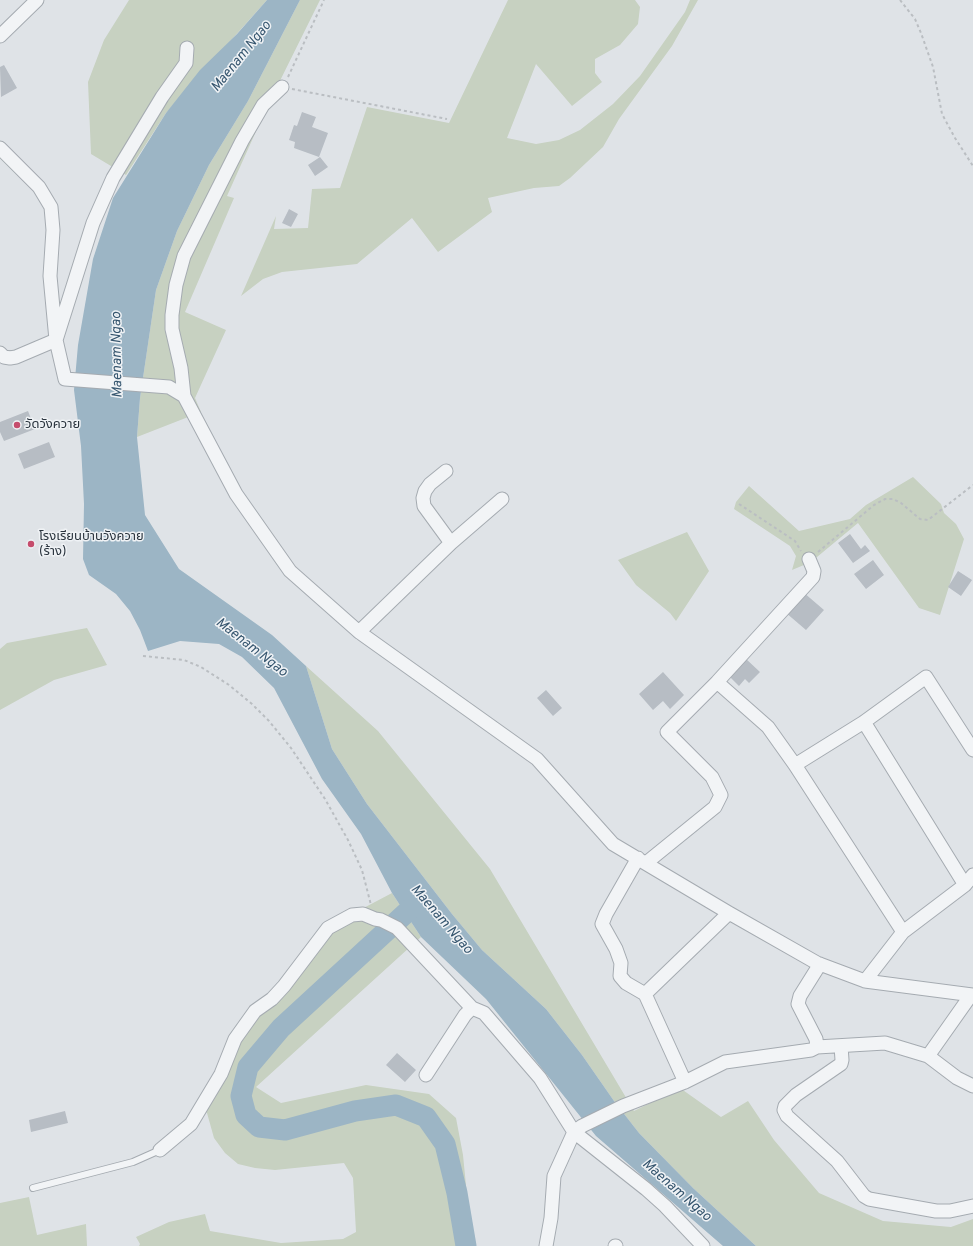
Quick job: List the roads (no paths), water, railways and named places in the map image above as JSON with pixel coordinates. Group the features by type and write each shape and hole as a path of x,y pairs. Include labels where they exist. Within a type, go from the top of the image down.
{"street":[{"path":"0,36 38,0"},
{"path":"0,354 4,357 16,357 56,340 93,223 113,178 162,98 186,63 187,48"},
{"path":"282,87 263,105 238,148 184,256 176,285 172,315 172,329 181,368 184,396 236,494 290,571 360,632 537,760 613,844 729,913 820,964 865,981 972,995 928,1056"},
{"path":"0,148 39,187 51,207 54,230 50,276 56,340 65,379 168,387 184,396"},
{"path":"446,471 430,484 425,491 423,498 424,506 451,543"},
{"path":"360,632 451,543 502,499"},
{"path":"685,1082 646,994 626,982 620,976 621,963 616,948 602,924 606,914 642,860 715,807 721,795 712,777 667,732 717,682 813,577 814,571 809,559"},
{"path":"795,766 864,722 926,677 973,750"},
{"path":"717,682 768,727 795,766 902,932"},
{"path":"864,722 969,880 902,932 865,981"},
{"path":"646,994 729,913"},
{"path":"160,1150 191,1124 221,1074 235,1039 255,1011 272,999 284,986 328,928 352,915 363,914 382,920 397,928 472,1008 484,1013 540,1078 578,1129 665,1206 703,1246"},
{"path":"818,1047 816,1039 798,1004 800,996 820,964"},
{"path":"426,1075 465,1015 472,1008"},
{"path":"546,1246 551,1218 554,1176 578,1129 623,1106 685,1082 725,1062 811,1050 818,1047 885,1043 928,1056 957,1078 973,1086"},
{"path":"840,1046 842,1060 840,1064 796,1096 785,1106 784,1110 787,1116 837,1161 864,1196 869,1199 936,1211 950,1211 973,1206"}],"lane":[{"path":"32,1188 133,1162 160,1150"}],"water":[{"name":"Maenam Ngao","path":"267,0 300,0 248,101 209,165 177,231 156,290 140,398 137,437 145,515 179,569 272,635 306,666 332,749 367,804 452,914 482,950 546,1009 639,1133 693,1188 756,1246 723,1246 596,1136 486,999 421,937 392,893 361,834 322,779 274,688 242,657 219,644 180,641 148,651 140,630 130,611 116,594 89,575 83,559 84,504 81,446 74,390 78,345 93,259 113,198 166,113 200,70 237,34"}],"waterway":[{"name":"Maenam Ngao","path":"420,900 281,1028 248,1067 241,1096 246,1115 259,1127 285,1130 355,1111 396,1105 426,1117 445,1144 457,1193 466,1246"}],"place":[{"name":"วัดวังควาย","path":"17,425"},
{"name":"โรงเรียนบ้านวังควาย (ร้าง)","path":"31,544"}]}
